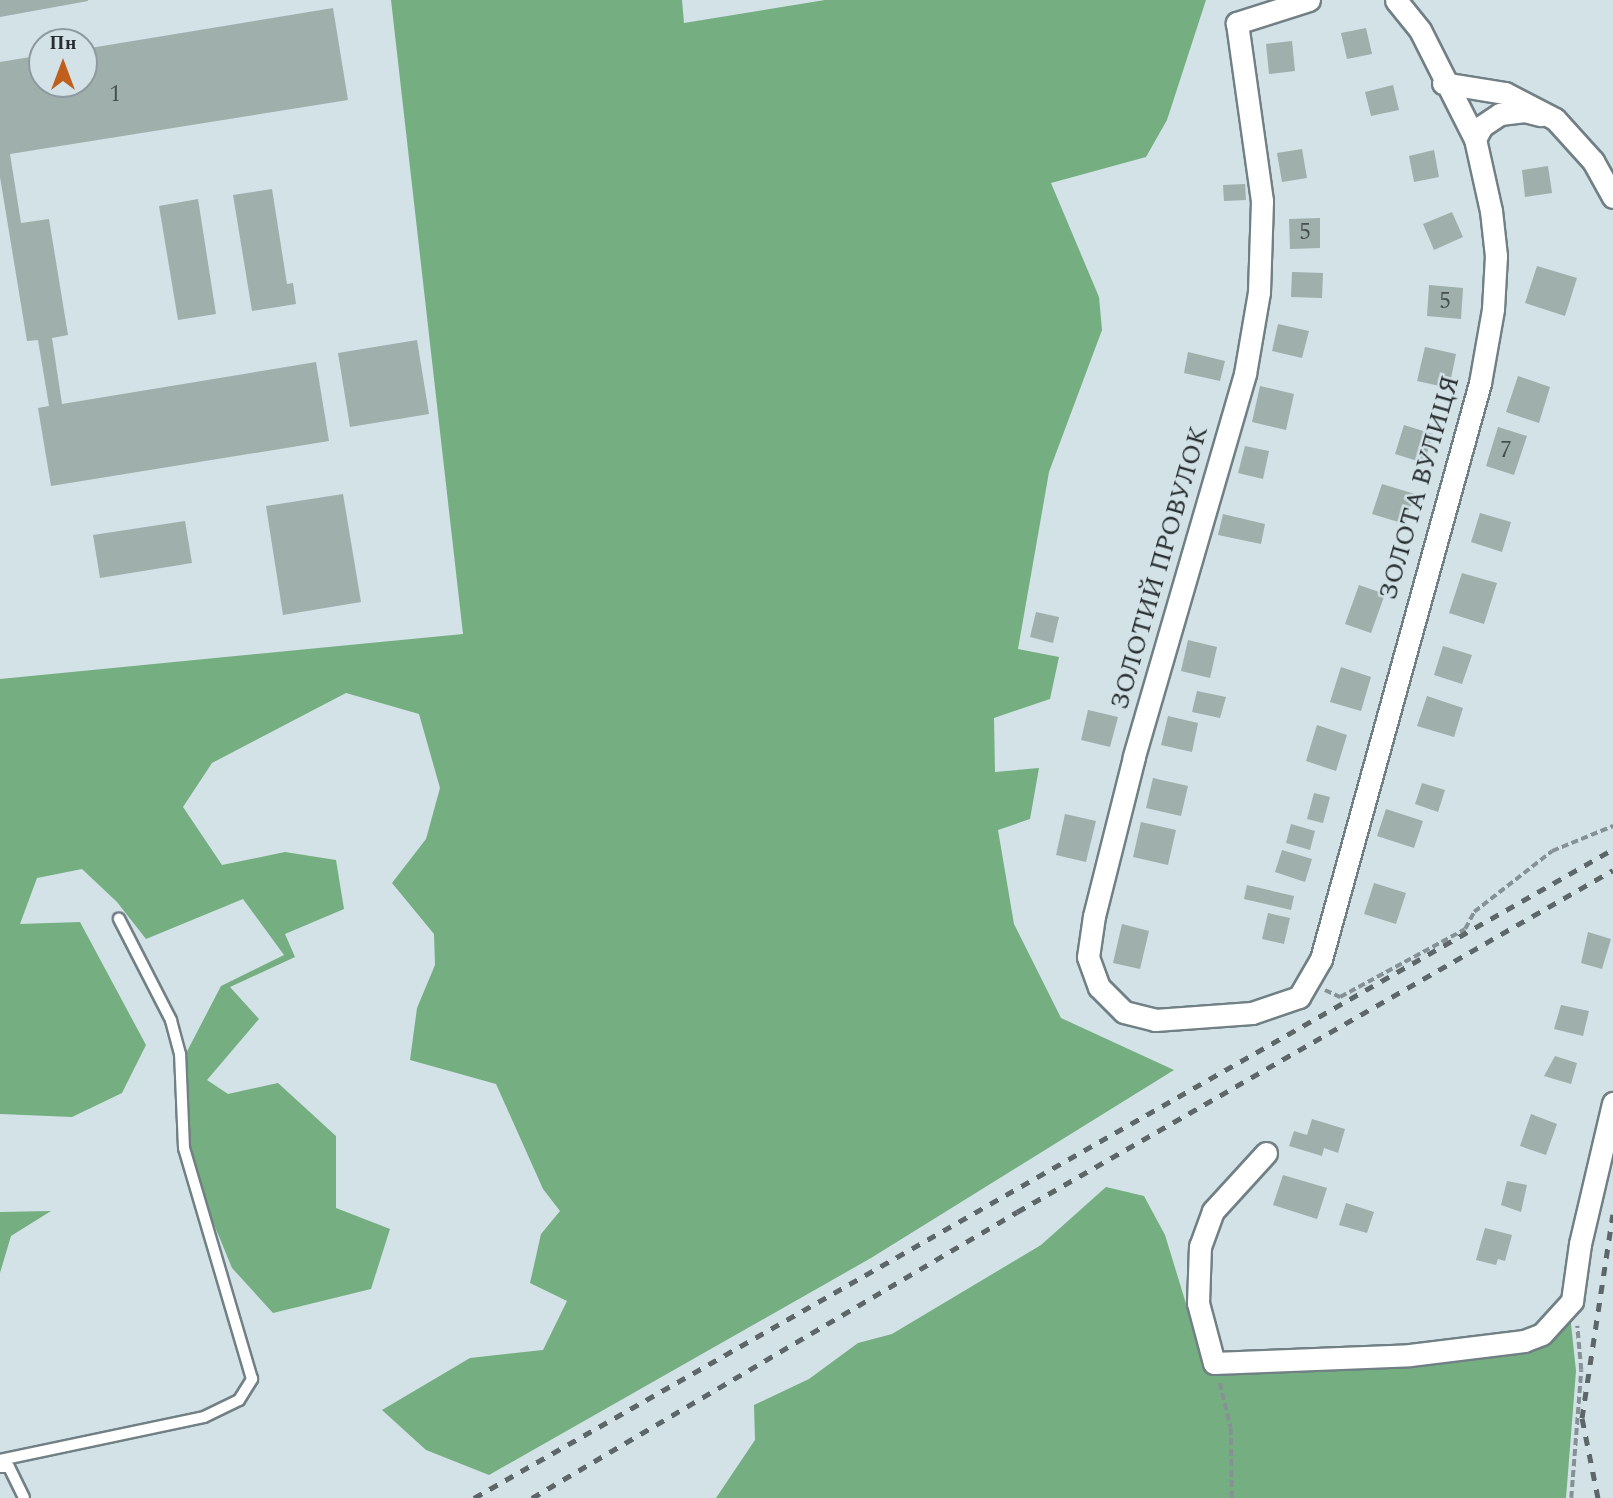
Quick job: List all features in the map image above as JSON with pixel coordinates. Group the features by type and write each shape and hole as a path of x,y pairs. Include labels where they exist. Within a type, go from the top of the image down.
{"street":[{"name":"ЗОЛОТИЙ ПРОВУЛОК","path":"1303,989 1252,1013 1155,1020 1124,1012 1099,987 1088,957 1134,757 1245,374 1259,292 1262,201 1237,23 1309,0"},
{"name":"ЗОЛОТА ВУЛИЦЯ","path":"1303,989 1321,959 1480,383 1493,309 1496,256 1475,139 1443,83 1420,30 1396,0"},
{"path":"1443,83 1505,93 1555,119 1593,161 1613,197"},
{"path":"1475,139 1482,127 1500,114 1525,111 1555,119"},
{"path":"1266,1153 1213,1211 1202,1235 1198,1303 1214,1363 1410,1355 1524,1340 1542,1334 1572,1301 1580,1244 1613,1102"}],"lane":[{"path":"0,1460 204,1417 239,1400 252,1379 184,1148 180,1054 172,1020 119,919"},
{"path":"0,1467 9,1467 24,1498"}],"path":[{"path":"1303,989 1340,997 1465,929 1474,912 1552,851 1613,826"},
{"path":"1572,1301 1581,1370 1572,1498"},
{"path":"1214,1363 1231,1428 1232,1498"}],"green space":[{"path":"391,0 682,0 684,23 825,0 1206,0 1167,120 1146,157 1051,183 1099,297 1102,330 1049,472 1018,649 1059,657 1050,699 994,718 995,772 1039,768 1030,819 998,830 1014,924 1061,1018 1174,1070 871,1258 489,1475 426,1450 382,1410 470,1358 543,1350 567,1301 530,1283 541,1234 560,1211 543,1189 496,1084 410,1060 417,1008 435,965 434,934 392,883 426,839 440,788 419,714 346,693 212,763 183,807 222,865 285,852 336,860 344,909 285,934 295,957 230,987 259,1019 207,1080 228,1094 278,1083 336,1136 336,1208 390,1229 371,1289 273,1313 232,1268 183,1149 181,1063 221,986 284,955 243,899 146,939 117,902 82,869 37,878 20,924 80,922 146,1045 122,1093 72,1117 0,1114 0,679 463,634"},
{"path":"1106,1187 1144,1196 1165,1235 1206,1369 1524,1344 1570,1314 1576,1371 1566,1498 716,1498 755,1440 754,1405 809,1379 858,1343 892,1334 1041,1245"},
{"path":"51,1211 11,1236 0,1273 0,1212"}],"building":[{"path":"0,0 88,0 88,1 0,17"},
{"path":"333,8 348,100 10,154 21,223 49,219 68,335 52,338 62,404 316,362 329,441 51,486 38,408 49,406 38,340 27,341 0,177 0,62 28,57 28,98 98,98 98,47"},
{"path":"1366,28 1372,54 1347,59 1341,33"},
{"path":"1292,41 1295,71 1269,74 1266,44"},
{"path":"1393,85 1399,110 1371,116 1365,92"},
{"path":"1302,149 1307,178 1282,182 1277,153"},
{"path":"1434,150 1439,177 1414,182 1409,156"},
{"path":"1548,166 1552,193 1525,197 1522,170"},
{"path":"1245,184 1246,200 1224,201 1223,185"},
{"path":"272,189 287,284 293,283 296,304 252,311 233,195"},
{"path":"198,199 216,314 178,320 159,206"},
{"path":"1452,212 1463,237 1434,250 1423,224"},
{"path":"1320,218 1320,248 1290,249 1289,219"},
{"path":"1537,266 1577,278 1565,316 1525,303"},
{"path":"1292,272 1323,273 1322,298 1291,297"},
{"path":"1429,285 1463,288 1461,319 1427,316"},
{"path":"1278,324 1309,331 1302,358 1272,351"},
{"path":"417,340 429,414 350,427 338,353"},
{"path":"1425,347 1456,354 1449,388 1417,381"},
{"path":"1188,352 1225,361 1220,381 1184,373"},
{"path":"1518,376 1550,387 1539,423 1506,412"},
{"path":"1260,386 1294,394 1286,430 1252,422"},
{"path":"1404,425 1433,434 1424,463 1395,454"},
{"path":"1498,427 1527,436 1514,475 1486,466"},
{"path":"1245,446 1269,451 1263,479 1238,473"},
{"path":"1382,484 1415,494 1405,524 1372,514"},
{"path":"343,494 361,602 283,615 266,506"},
{"path":"1480,513 1511,522 1502,552 1471,542"},
{"path":"1223,514 1265,524 1261,544 1218,535"},
{"path":"185,521 192,563 100,578 93,535"},
{"path":"1462,573 1497,583 1484,624 1449,613"},
{"path":"1359,585 1385,594 1371,633 1345,624"},
{"path":"1036,612 1059,617 1053,643 1030,637"},
{"path":"1188,640 1217,647 1210,678 1181,671"},
{"path":"1443,646 1472,655 1462,684 1434,675"},
{"path":"1341,667 1371,677 1361,711 1330,702"},
{"path":"1197,691 1226,697 1220,718 1192,712"},
{"path":"1427,696 1463,708 1454,737 1417,726"},
{"path":"1088,710 1118,717 1110,747 1081,740"},
{"path":"1168,716 1198,723 1192,752 1161,745"},
{"path":"1317,725 1347,735 1336,771 1306,761"},
{"path":"1153,778 1188,786 1181,816 1146,808"},
{"path":"1422,783 1445,790 1438,812 1415,804"},
{"path":"1314,793 1330,797 1323,823 1307,819"},
{"path":"1386,809 1423,821 1414,848 1377,836"},
{"path":"1065,814 1096,821 1086,862 1056,855"},
{"path":"1141,822 1176,830 1168,865 1133,857"},
{"path":"1291,824 1315,831 1310,850 1286,843"},
{"path":"1282,850 1312,859 1305,882 1275,872"},
{"path":"1374,883 1406,893 1396,924 1364,914"},
{"path":"1247,885 1294,896 1291,910 1244,899"},
{"path":"1268,913 1290,918 1284,944 1262,939"},
{"path":"1122,924 1149,931 1140,969 1113,963"},
{"path":"1588,932 1611,939 1602,969 1581,963"},
{"path":"1561,1005 1589,1011 1583,1036 1554,1029"},
{"path":"1555,1056 1577,1063 1571,1084 1544,1076"},
{"path":"1531,1114 1557,1124 1546,1155 1520,1146"},
{"path":"1312,1119 1345,1129 1338,1153 1324,1148 1322,1156 1289,1146 1294,1131 1307,1135"},
{"path":"1283,1175 1327,1188 1317,1219 1273,1205"},
{"path":"1507,1181 1527,1185 1521,1212 1501,1205"},
{"path":"1346,1203 1374,1212 1367,1233 1339,1225"},
{"path":"1485,1228 1512,1235 1505,1261 1498,1259 1496,1265 1476,1260"}],"railway":[{"path":"474,1498 1613,849"},
{"path":"532,1498 1017,1212 1613,870"},
{"path":"1598,1498 1582,1418 1613,1214"}]}
